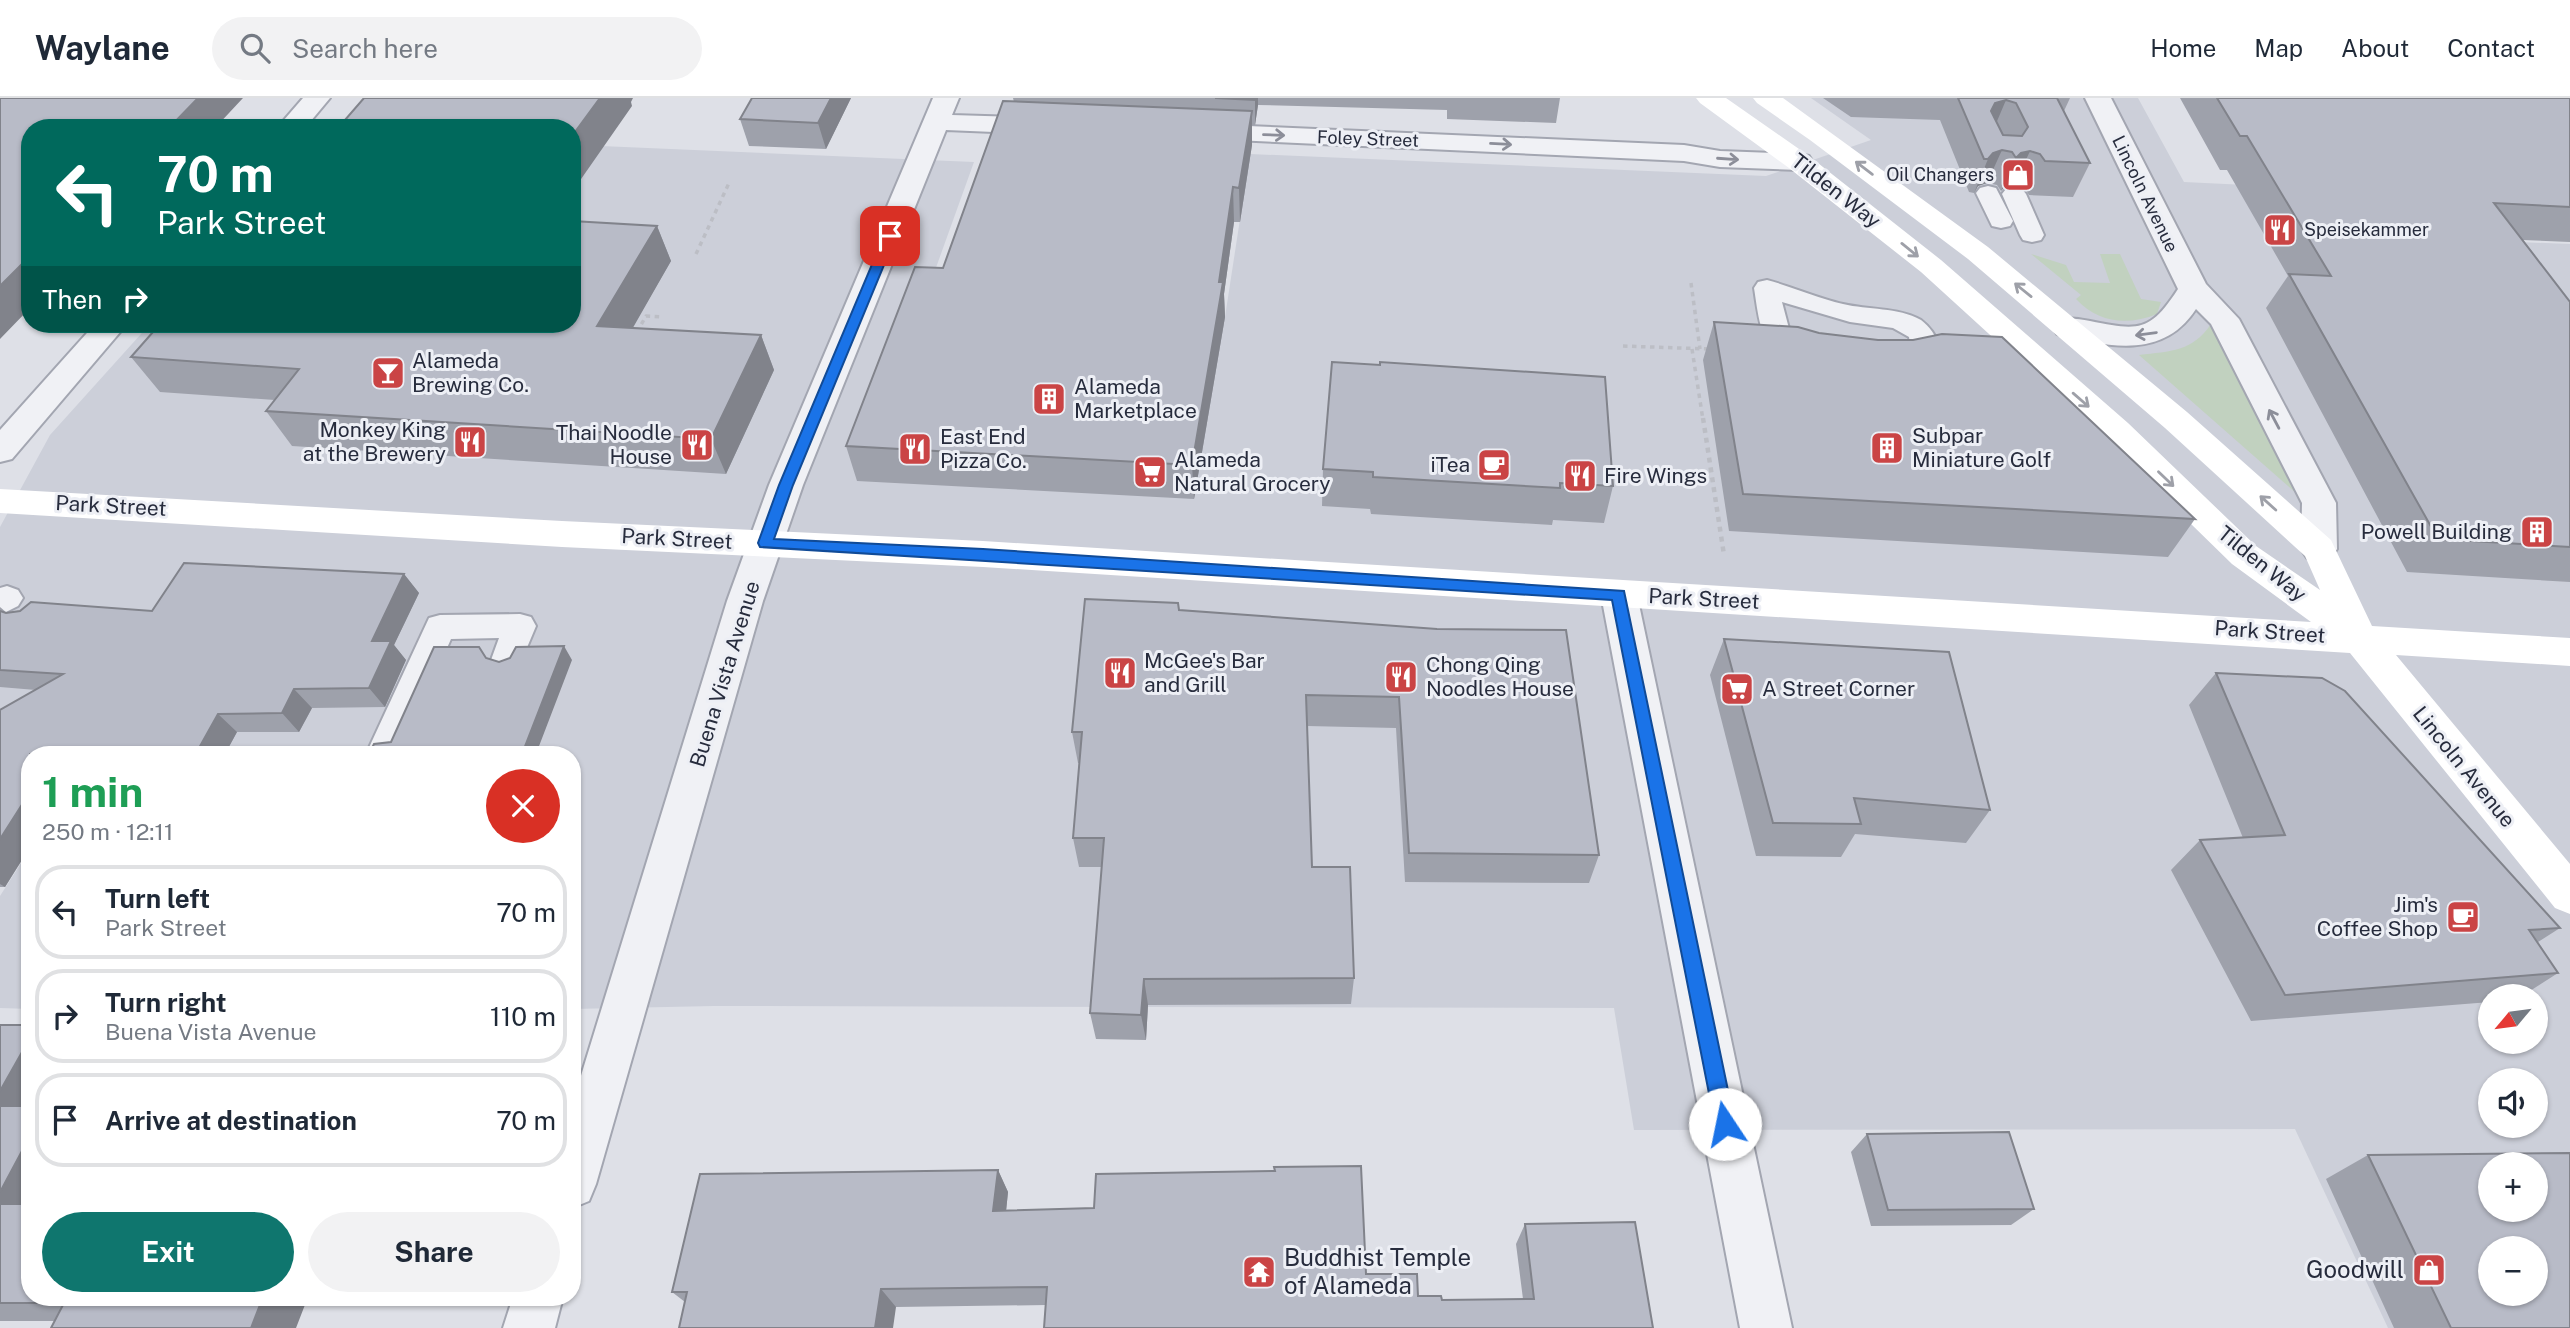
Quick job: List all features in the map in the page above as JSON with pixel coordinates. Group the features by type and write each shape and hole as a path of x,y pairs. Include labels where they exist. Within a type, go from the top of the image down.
{"main road":[{"name":"Tilden Way","path":"1709,98 1799,162 1954,287 2116,431 2244,555 2359,638"},
{"name":"Tilden Way","path":"1766,98 1819,134 1956,237 2068,327 2319,549 2359,638"},
{"name":"Park Street","path":"0,501 983,554 2570,652"},
{"name":"Lincoln Avenue","path":"2359,638 2570,895"}],"street":[{"path":"298,119 317,98"},
{"name":"Lincoln Avenue","path":"2098,98 2193,289 2224,319 2319,503 2319,549"},
{"path":"941,110 1076,127"},
{"name":"Buena Vista Avenue","path":"581,1154 745,601 765,543 786,485 941,110"},
{"name":"Foley Street","path":"1173,131 1684,153 1720,159 1799,162"},
{"path":"2068,327 2129,336 2158,332 2172,321 2193,289"},
{"path":"0,451 105,333"},
{"path":"1619,595 1766,1328"},
{"path":"529,1328 535,1306"}],"lane":[{"path":"1988,193 2001,221"},
{"path":"2014,194 2032,235"},
{"path":"1767,288 1852,315 1893,319 1920,334 1927,345 1925,356 1905,367 1803,362 1790,356 1779,345 1767,288"},
{"path":"387,746 440,626 520,626 508,660"}],"path":[{"path":"696,254 729,183"},
{"path":"1691,283 1700,349"},
{"path":"633,339 646,316 663,317"},
{"path":"1623,346 1711,349"},
{"path":"1692,349 1730,601"}],"shaded area":[{"path":"1811,98 2138,98 2184,182 2435,194 2470,240 2570,244 2570,1328 2388,1328 2295,1129 1634,1130 1614,1008 714,1006 581,1009 581,746 21,746 21,780 0,841 0,527 50,435 142,333 581,333 581,178 601,146 974,162 924,301 1225,317 1250,154 1766,176 1871,140"},
{"path":"21,863 21,1009 0,1008 0,896"}],"green space":[{"path":"2031,254 2066,265 2074,282 2110,283 2100,254 2120,254 2141,299 2161,302 2157,314 2124,321 2094,313 2076,299 2081,295"},
{"path":"2211,324 2297,494 2139,355 2180,349 2196,340"}],"building":[{"path":"0,98 198,98 178,119 21,119 21,265 0,286"},
{"path":"364,98 600,98 581,124 581,119 346,119"},
{"path":"752,98 831,98 818,123 740,119"},
{"path":"1215,98 1255,98 1255,100"},
{"path":"1958,98 2057,98 2090,163 2045,161 2040,154 2030,151 2021,153 2016,158 2012,152 2002,150 1984,159","holes":["2006,100 2016,103 2028,127 2022,136 2003,135 1991,111 1995,103"]},
{"path":"2217,98 2570,98 2570,207 2494,203 2570,302 2570,547 2438,539 2289,274 2331,276 2247,136 2240,136"},
{"path":"1003,101 1252,111 1239,188 1233,187 1219,282 1223,282 1192,465 846,446 915,267 943,268"},
{"path":"581,222 657,226 597,326 761,335 711,439 266,411 299,369 131,357 152,333 581,333"},
{"name":"Subpar Miniature Golf","path":"1714,322 1798,327 1819,333 1878,340 1913,340 1942,334 2002,337 2195,519 1743,494"},
{"path":"1332,362 1380,365 1380,362 1605,377 1613,486 1560,483 1560,488 1373,477 1373,472 1323,469"},
{"path":"184,563 404,574 372,641 391,641 369,688 294,689 282,713 218,714 200,746 21,746 21,806 0,839 0,710 63,674 0,670 0,611 20,611 31,602 152,611"},
{"path":"1085,599 1178,603 1179,610 1437,629 1566,630 1599,855 1409,853 1399,697 1306,695 1312,867 1350,867 1354,978 1144,979 1141,1015 1090,1013 1104,838 1073,838 1082,732 1072,732"},
{"path":"1724,639 1949,652 1990,810 1854,798 1861,824 1773,823"},
{"path":"564,646 525,746 373,746 391,742 434,647 479,647 486,658 499,662 510,658 516,647"},
{"path":"2216,673 2322,678 2345,691 2560,928 2529,930 2558,973 2285,995 2200,840 2285,835"},
{"path":"0,1025 21,1025 21,1054 0,1091"},
{"path":"0,1106 21,1106 21,1153 0,1192"},
{"path":"2009,1132 2034,1209 1888,1210 1867,1134"},
{"path":"2548,1153 2570,1153 2570,1328 2451,1328 2368,1155 2478,1154 2478,1222 2548,1222"},
{"path":"1361,1166 1366,1274 1417,1274 1418,1296 1441,1296 1442,1300 1534,1299 1525,1224 1635,1222 1653,1328 1044,1328 1047,1287 881,1289 875,1328 679,1328 687,1292 672,1292 700,1174 998,1170 993,1211 1094,1208 1096,1174 1275,1171 1274,1167"},
{"path":"0,1204 21,1204 21,1303 0,1303"},
{"path":"62,1306 260,1306 251,1328 51,1328"}],"place":[{"name":"Oil Changers","path":"2018,175"},
{"name":"Speisekammer","path":"2280,230"},
{"name":"Alameda Brewing Co.","path":"388,373"},
{"name":"Alameda Marketplace","path":"1049,399"},
{"name":"Monkey King at the Brewery","path":"470,442"},
{"name":"Thai Noodle House","path":"697,445"},
{"name":"Subpar Miniature Golf","path":"1887,448"},
{"name":"East End Pizza Co.","path":"915,449"},
{"name":"iTea","path":"1494,465"},
{"name":"Alameda Natural Grocery","path":"1150,472"},
{"name":"Fire Wings","path":"1580,476"},
{"name":"Powell Building","path":"2537,532"},
{"name":"McGee's Bar and Grill","path":"1120,673"},
{"name":"Chong Qing Noodles House","path":"1401,677"},
{"name":"A Street Corner","path":"1737,689"},
{"name":"Jim's Coffee Shop","path":"2463,917"},
{"name":"Goodwill","path":"2429,1270"},
{"name":"Buddhist Temple of Alameda","path":"1259,1272"}],"route":[{"path":"890,236 786,485 765,543 983,554 1619,595 1725,1124"}]}
